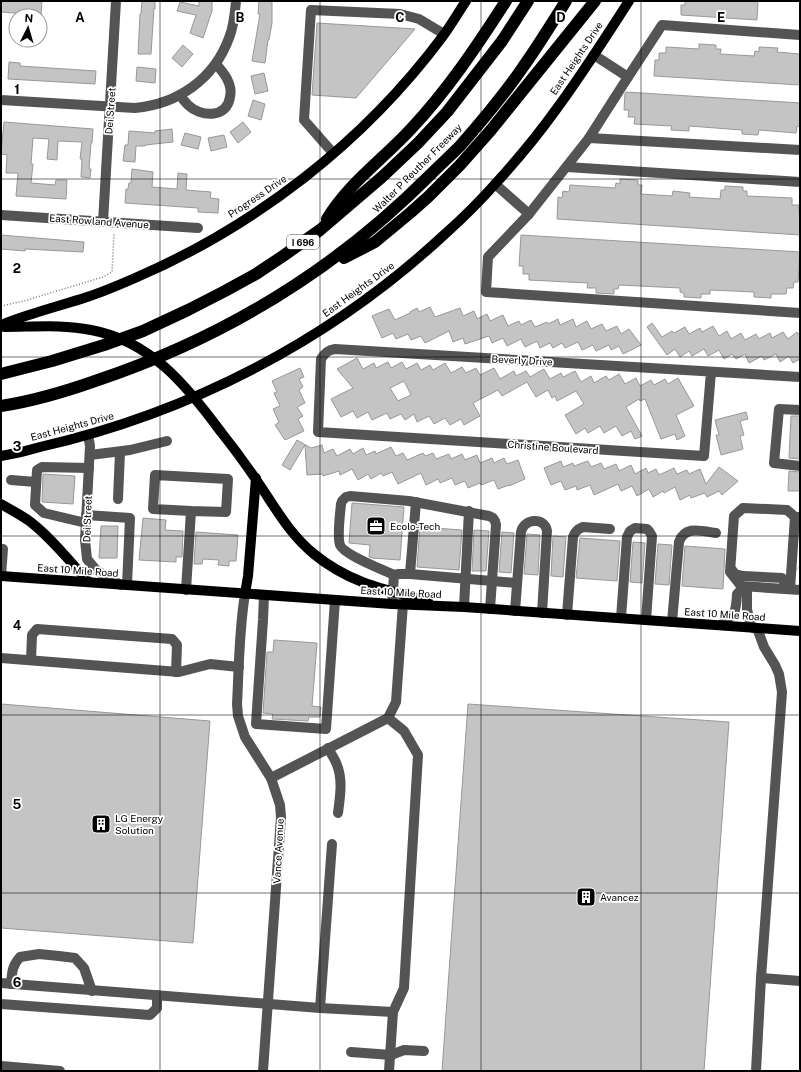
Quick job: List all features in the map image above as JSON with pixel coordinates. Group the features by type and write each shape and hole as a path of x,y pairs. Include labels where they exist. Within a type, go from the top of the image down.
{"highway":[{"path":"320,230 333,208 358,180 410,130 437,99 474,51 506,1"},
{"name":"Walter P Reuther Freeway","path":"1,374 52,361 143,331 188,310 256,274 320,230 382,178 442,117 502,41 528,1"},
{"name":"Walter P Reuther Freeway","path":"1,406 82,386 145,364 227,326 310,276 376,225 410,195 458,147 488,114 523,67 566,1"},
{"path":"310,276 375,242 428,197 476,148 595,1"}],"main road":[{"name":"Progress Drive","path":"1,326 31,314 87,297 136,278 192,250 245,220 315,170 364,126 399,89 444,34 466,1"},
{"name":"East Heights Drive","path":"1,456 88,435 138,419 195,397 252,370 339,319 409,266 467,213 495,184 528,146 555,111 629,1"},
{"path":"1,326 50,326 82,328 104,333 128,342 153,357 174,375 195,397 256,478 284,522 301,543 314,555 347,576 370,586 445,606"},
{"path":"245,594 248,576 256,478"},
{"path":"1,504 18,513 39,529 58,547 89,582"},
{"name":"East 10 Mile Road","path":"1,576 186,590 392,604 464,607 800,631"}],"street":[{"name":"Dei Street","path":"103,222 116,1"},
{"path":"1,100 135,108 148,107 169,101 197,84 216,64 229,38 235,16 236,1"},
{"path":"333,154 304,120 311,10 400,14 419,19 444,34"},
{"path":"800,34 662,26 589,138 529,214 488,257 486,292 800,313"},
{"path":"594,55 628,77"},
{"path":"180,95 187,104 202,113 216,114 226,107 230,98 230,87 226,77 216,64"},
{"path":"589,138 800,150"},
{"path":"567,167 800,182"},
{"path":"495,184 529,214"},
{"name":"East Rowland Avenue","path":"1,215 198,228"},
{"name":"Beverly Drive","path":"318,432 321,359 329,350 335,349 800,377"},
{"name":"Christine Boulevard","path":"318,432 704,456 711,372"},
{"path":"800,410 779,409 774,463 800,466"},
{"name":"Dei Street","path":"88,435 90,455 85,540 87,559 96,570 124,585"},
{"path":"90,455 120,452 167,441"},
{"path":"118,499 120,452"},
{"path":"89,468 42,467 37,470 35,505 44,513 86,519 130,518 124,585"},
{"path":"155,475 228,479 226,512 191,511 153,509 155,475"},
{"path":"11,480 36,482"},
{"path":"490,609 492,580 496,525 493,518 416,502 356,496 346,497 342,501 339,537 340,544 342,548 353,556 394,575 410,574 492,580 516,583"},
{"path":"410,574 416,502"},
{"path":"756,1071 761,978 782,692 779,674 775,665 755,628 750,623 747,609 747,593 730,572 734,516 743,508 787,510 797,517 796,552 792,589"},
{"path":"186,590 191,511"},
{"path":"464,607 469,512"},
{"path":"515,611 520,534 522,528 531,521 540,522 547,527 542,613"},
{"path":"567,614 574,533 583,527 610,529"},
{"path":"620,618 627,537 635,528 647,530 652,536 646,620"},
{"path":"672,622 679,542 681,536 687,531 692,530 716,533"},
{"path":"1,576 2,549"},
{"path":"731,568 735,574 743,576 782,578 785,584 792,589"},
{"path":"392,604 394,575"},
{"path":"742,587 792,589"},
{"path":"721,625 730,618 736,609 737,594 742,587"},
{"name":"Vance Avenue","path":"245,594 242,611 237,704 238,716 245,737 271,778 280,805 281,826 263,1071"},
{"path":"264,595 256,724 326,729 335,600"},
{"path":"271,778 388,718 396,702 403,604"},
{"path":"30,660 32,634 37,630 172,639 177,645 176,672"},
{"path":"1,658 176,672 210,664 239,667"},
{"path":"388,718 404,731 418,755 404,988 393,1012 389,1071"},
{"path":"328,748 337,765 339,774 341,790 338,813"},
{"path":"320,1008 332,844"},
{"path":"92,990 84,968 75,958 39,954 20,957 14,963 6,984 320,1008 393,1012"},
{"path":"761,978 800,981"},
{"path":"1,1004 150,1015 156,1008 157,995"},
{"path":"351,1052 390,1055 404,1050 424,1051"},
{"path":"1,1066 60,1071"}],"path":[{"path":"1,306 24,301 103,278 112,272 114,229"}],"building":[{"path":"1,1 42,1 42,8 8,8 8,13 1,12"},
{"path":"142,1 155,1 151,54 138,54"},
{"path":"199,1 212,1 212,11 203,38 190,33 196,15 177,11 180,2 199,6"},
{"path":"259,1 272,1 272,23 265,63 252,61 260,14 258,14"},
{"path":"685,1 758,1 757,20 681,15 681,5 685,5"},
{"path":"317,23 415,29 356,98 312,95"},
{"path":"699,44 716,45 716,49 721,49 720,54 754,56 755,51 759,52 759,47 778,48 777,52 800,54 800,85 654,76 655,60 659,60 659,53 666,53 666,47 699,49"},
{"path":"183,45 193,54 182,67 172,58"},
{"path":"9,62 20,63 20,66 96,71 95,84 8,79"},
{"path":"137,67 156,69 155,83 136,81"},
{"path":"264,73 268,91 255,94 251,76"},
{"path":"626,92 800,103 800,127 797,126 796,133 759,130 758,135 742,134 742,130 689,126 689,131 671,130 672,126 634,124 635,117 628,117 629,110 624,110"},
{"path":"253,100 265,104 261,120 248,116"},
{"path":"4,122 93,129 89,169 91,169 90,178 81,177 82,159 80,159 82,142 58,141 57,160 47,159 49,139 33,138 31,183 55,185 56,180 67,180 66,199 16,196 18,173 6,173 7,155 1,154"},
{"path":"243,122 251,132 238,143 230,132"},
{"path":"172,129 173,142 136,146 135,162 123,161 125,145 128,145 129,131 155,133 155,131"},
{"path":"185,133 201,137 198,149 181,145"},
{"path":"224,135 227,147 211,151 208,138"},
{"path":"132,169 153,172 152,187 177,189 178,173 187,174 186,190 211,192 210,198 219,199 218,213 198,212 198,208 125,203 126,189 128,189 129,183 131,183"},
{"path":"620,179 638,180 638,185 642,185 641,194 672,196 673,191 690,193 689,197 720,199 721,190 725,190 725,186 743,187 743,191 747,191 747,196 792,198 792,205 799,205 800,235 557,219 558,197 562,198 563,191 569,192 570,185 615,188 616,183 620,184"},
{"path":"1,235 84,242 83,252 1,249"},
{"path":"521,235 800,252 798,282 794,282 793,288 787,288 786,294 771,294 771,298 754,297 754,292 710,290 710,294 701,294 701,298 684,297 684,293 680,292 680,288 619,285 618,289 614,289 614,294 596,293 596,288 587,288 588,283 529,280 529,274 523,274 523,266 519,266"},
{"path":"430,307 435,317 460,308 463,316 474,311 477,319 487,314 490,321 503,315 508,326 519,321 521,325 531,320 535,327 547,322 548,324 558,319 560,325 573,319 576,327 587,321 591,329 602,324 606,331 617,326 621,334 629,329 641,345 623,354 619,346 611,350 609,345 596,351 593,345 582,350 578,342 565,348 562,343 553,348 550,343 540,348 537,341 525,347 521,339 507,346 503,338 492,343 489,336 465,344 463,338 453,342 449,331 425,343 421,336 411,340 408,334 396,339 393,333 382,338 372,316 389,309 395,320 417,308 419,312"},
{"path":"652,323 662,337 672,331 674,333 685,327 689,334 700,328 702,332 713,326 719,336 727,331 731,339 741,333 745,340 756,334 759,339 770,333 772,338 783,332 788,339 797,332 800,336 800,359 793,363 789,356 780,362 776,354 764,360 762,356 749,363 745,354 736,359 732,354 724,359 719,350 708,356 704,349 692,356 689,351 680,357 675,349 667,355 647,327"},
{"path":"357,358 363,369 374,363 376,368 388,362 391,368 402,362 406,369 417,363 421,370 430,365 433,370 445,363 451,373 462,367 466,373 476,368 480,375 494,368 500,379 514,371 516,376 526,371 530,377 544,369 550,379 561,373 563,377 575,371 581,382 591,376 594,383 606,376 609,380 619,374 625,384 636,378 640,386 651,380 654,385 665,379 668,384 678,378 694,406 676,415 685,436 677,440 675,434 661,439 645,399 640,401 639,399 626,407 642,436 635,439 631,431 622,436 616,426 604,433 600,426 588,433 585,428 576,434 565,415 584,404 576,391 557,401 555,396 552,398 548,390 536,397 527,382 502,396 498,390 473,403 480,416 464,425 461,419 450,425 445,418 434,424 429,416 417,422 414,414 405,420 401,414 390,419 387,413 372,420 368,412 357,418 353,411 341,417 331,399 353,388 337,369","holes":["404,381 411,395 398,401 390,388"]},
{"path":"300,368 304,377 299,379 303,387 299,390 305,403 297,407 303,416 298,419 304,431 285,440 275,425 279,422 273,409 280,406 274,393 277,392 272,381"},
{"path":"746,412 748,419 740,421 744,435 740,436 743,449 721,455 716,435 719,435 715,420"},
{"path":"791,416 800,416 800,459 789,458"},
{"path":"297,440 311,448 322,445 324,453 333,449 337,456 350,449 353,454 363,448 366,455 375,451 376,454 391,447 396,456 403,453 407,460 423,453 425,456 433,453 436,459 449,454 451,459 462,454 465,460 477,455 480,463 492,458 494,463 504,458 507,464 518,460 525,479 498,489 494,480 481,485 480,483 468,488 465,481 455,485 452,478 440,483 438,479 426,485 421,473 398,484 392,472 383,476 381,473 371,479 368,474 358,480 352,469 340,475 339,471 323,476 323,474 307,475 305,445 290,470 282,465"},
{"path":"561,461 563,467 573,463 574,466 588,461 591,467 601,463 604,469 616,464 619,471 631,465 635,474 646,468 648,473 656,469 659,475 674,468 677,474 687,470 689,474 700,469 706,484 719,467 738,481 722,495 719,491 707,497 705,493 691,498 690,495 680,500 675,487 664,493 663,491 653,497 649,489 637,496 632,486 621,491 618,484 594,495 590,485 577,490 576,486 565,490 561,481 551,485 544,468"},
{"path":"789,471 800,472 800,491 788,491"},
{"path":"43,474 75,476 73,504 42,502"},
{"path":"352,503 404,507 400,560 369,557 370,545 349,543"},
{"path":"143,518 166,520 165,530 183,531 182,557 176,557 176,562 139,560"},
{"path":"101,526 118,526 117,558 99,558"},
{"path":"420,527 462,530 459,570 417,567"},
{"path":"474,530 489,531 486,571 472,571"},
{"path":"196,532 238,535 236,561 229,561 229,566 218,565 219,560 203,559 202,564 194,564"},
{"path":"502,532 514,533 511,573 499,572"},
{"path":"527,534 540,535 538,575 524,574"},
{"path":"553,536 566,537 563,577 551,576"},
{"path":"580,538 620,541 617,581 576,578"},
{"path":"633,542 645,543 642,583 630,582"},
{"path":"658,544 672,545 669,585 655,584"},
{"path":"685,546 725,549 723,589 682,586"},
{"path":"274,640 317,643 312,706 321,707 320,717 309,717 308,721 272,719 273,714 263,713 267,652 273,652"},
{"name":"LG Energy Solution","path":"1,704 210,721 193,943 1,928"},
{"name":"Avancez","path":"468,704 729,722 704,1071 442,1071"}],"place":[{"name":"Ecolo-Tech","path":"376,526"},
{"name":"LG Energy Solution","path":"101,824"},
{"name":"Avancez","path":"586,897"}]}
